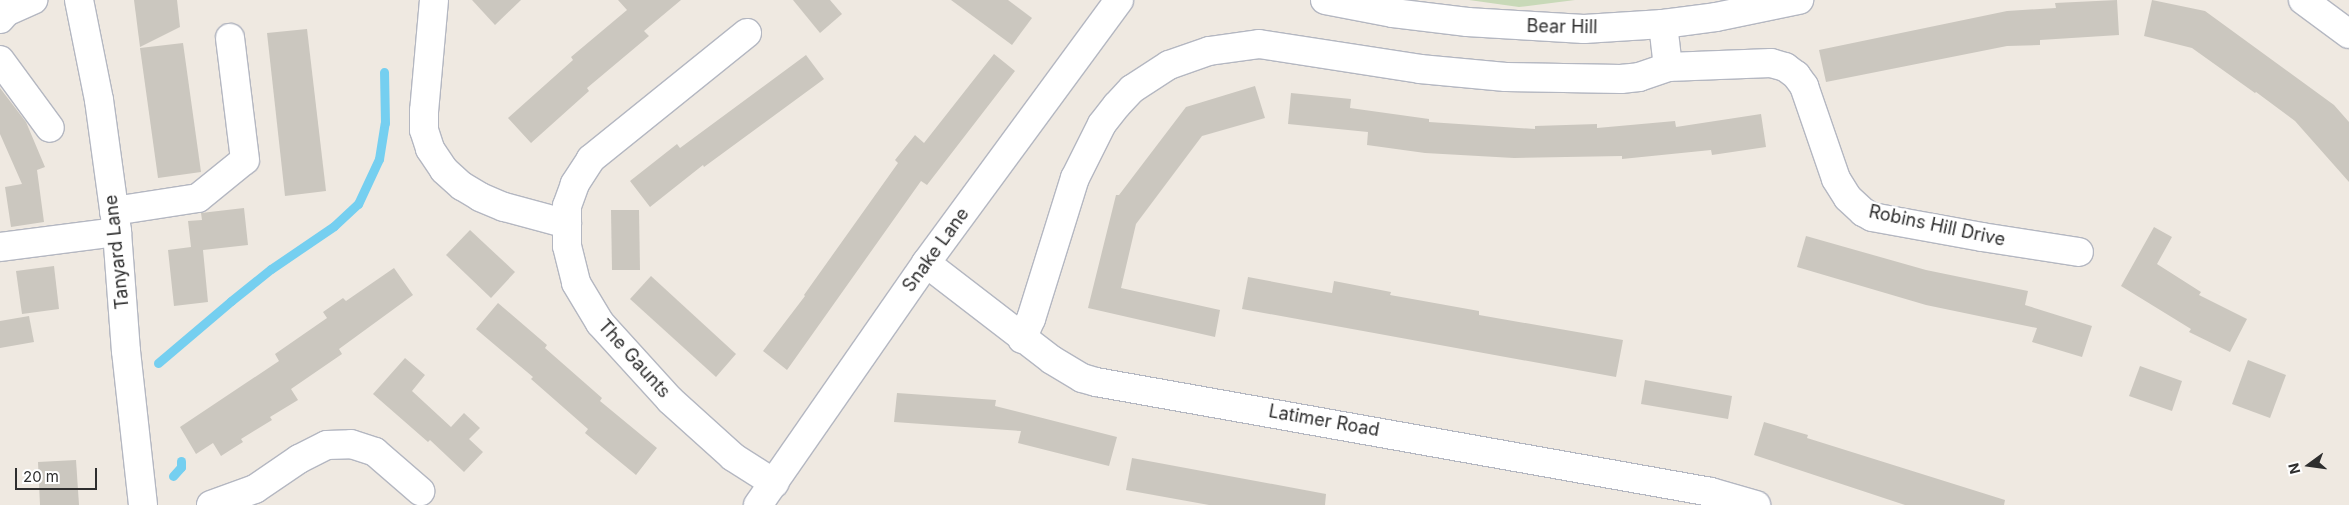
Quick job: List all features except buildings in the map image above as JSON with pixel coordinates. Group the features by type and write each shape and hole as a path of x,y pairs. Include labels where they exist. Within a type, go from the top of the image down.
{"street":[{"path":"0,18 6,12 33,0"},
{"name":"Tanyard Lane","path":"79,0 99,100 115,221 126,351 143,505"},
{"path":"434,0 424,112 424,130 430,149 444,170 462,186 480,197 504,208 567,224"},
{"name":"Snake Lane","path":"758,505 926,263 1119,0"},
{"name":"Bear Hill","path":"1325,0 1393,13 1467,22 1525,27 1584,29 1663,24 1716,17 1799,0"},
{"path":"2303,0 2349,34"},
{"path":"1663,24 1668,67"},
{"name":"The Gaunts","path":"747,33 591,159 575,184 567,206 567,246 576,282 600,323 670,400 733,457 774,483"},
{"path":"0,246 115,221 198,198 244,160 230,38"},
{"name":"Robins Hill Drive","path":"1022,339 1031,319 1075,178 1102,124 1127,94 1151,75 1169,65 1209,51 1259,44 1420,69 1506,77 1621,80 1640,77 1668,67 1772,63 1785,67 1796,75 1810,97 1836,179 1848,198 1863,212 1872,216 1982,237 2079,252"},
{"path":"0,60 50,128"},
{"name":"Latimer Road","path":"926,263 1022,339 1069,372 1096,382 1710,498 1756,505"},
{"path":"212,505 255,489 299,458 327,445 351,444 375,452 420,491"}],"green space":[{"path":"1469,0 1575,0 1519,7"}],"waterway":[{"path":"158,363 271,269 334,226 358,204 379,159 385,123 384,72"},
{"path":"173,476 181,467 181,461"}]}
